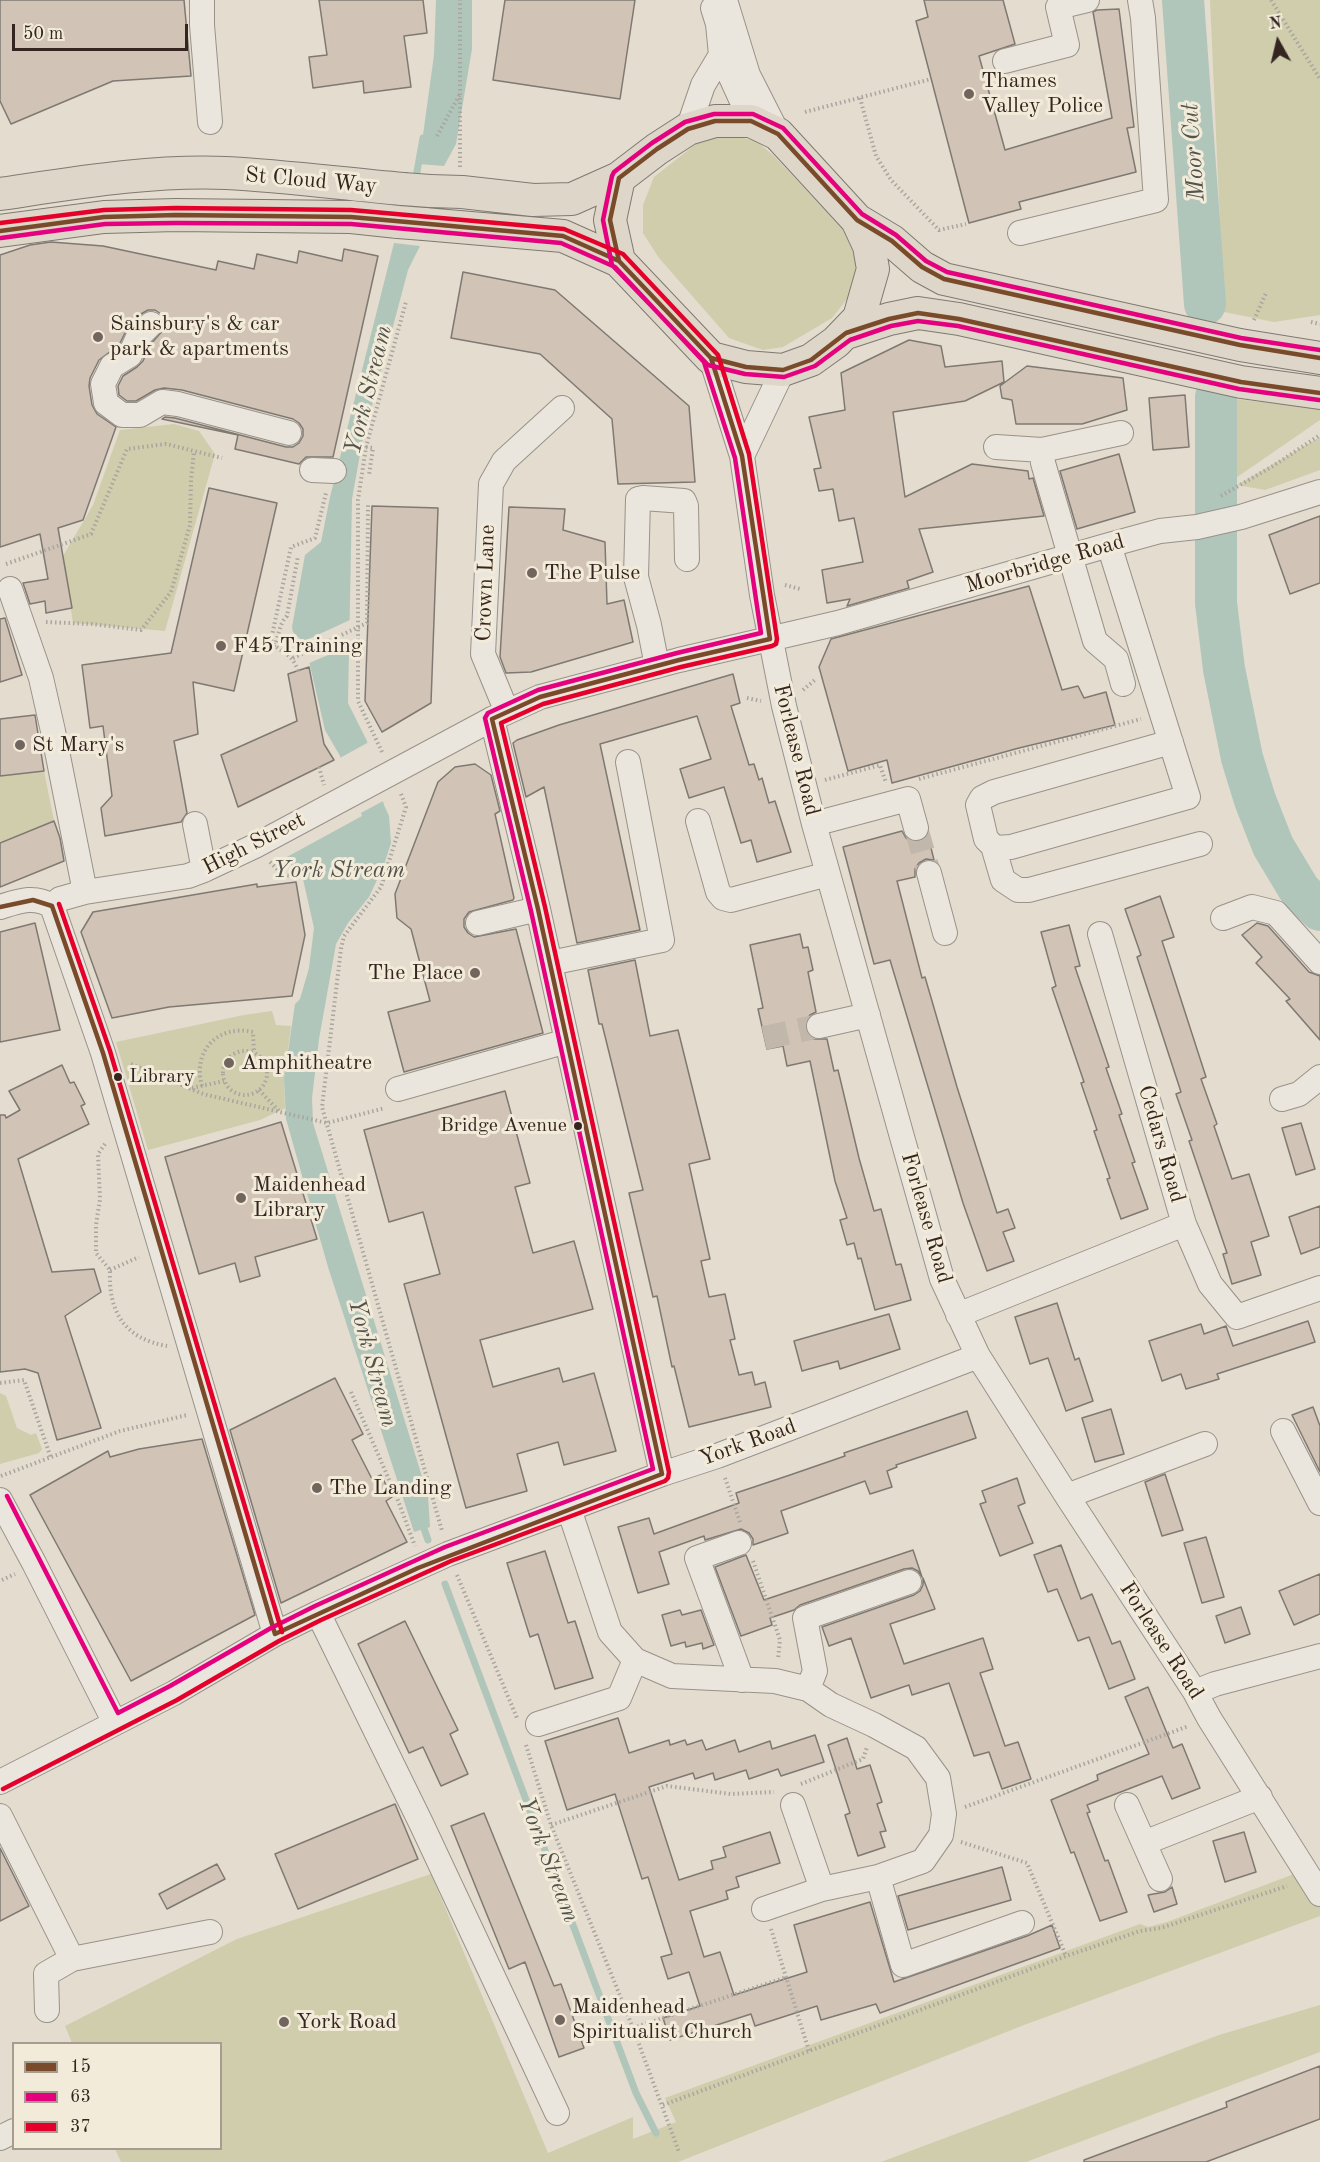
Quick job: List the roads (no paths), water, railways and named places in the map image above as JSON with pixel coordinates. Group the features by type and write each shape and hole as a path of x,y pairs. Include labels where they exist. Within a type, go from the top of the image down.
{"main road":[{"name":"St Cloud Way","path":"0,194 122,176 226,173 533,200 572,199 619,178 688,129 715,121 765,127"},
{"path":"765,127 857,220 892,241 922,267 944,279 1181,332 1246,335 1320,358"},
{"path":"619,178 610,220 619,261 711,358 746,367 783,370 811,360 837,342 859,318 873,269 869,246 857,220"},
{"name":"St Cloud Way","path":"0,231 104,218 176,214 351,217 563,236 619,261"},
{"path":"846,333 889,319 918,313 959,319 1241,382 1320,393"}],"street":[{"path":"202,0 210,122"},
{"path":"711,0 718,24 721,55 765,127"},
{"path":"725,0 765,127"},
{"path":"1005,61 1067,45 1058,7 1087,0"},
{"path":"1020,233 1156,200 1140,0"},
{"path":"688,129 703,85 721,55"},
{"path":"151,324 138,337 130,355 112,366 103,384 106,403 122,415 141,414 162,402 178,404 289,433"},
{"name":"Forlease Road","path":"711,358 742,456 770,639 814,824 942,1279 978,1356 1195,1692 1315,1886"},
{"path":"742,456 783,370"},
{"name":"Crown Lane","path":"500,716 483,654 491,484 504,461 562,408"},
{"path":"996,447 1042,450 1120,433"},
{"path":"1042,450 1043,463 1095,641 1116,659 1123,684"},
{"name":"Moorbridge Road","path":"657,666 838,623 1108,545 1160,531 1197,527 1241,517 1320,492"},
{"path":"657,666 636,577 638,499 684,501 687,560"},
{"path":"1108,545 1171,742 1188,797 1011,847 995,848 986,839 978,805 982,798 994,792 1171,742"},
{"path":"10,589 43,688 85,892"},
{"name":"High Street","path":"52,906 60,899 85,892 188,876 204,870 255,846 386,774 540,697 657,666"},
{"path":"500,716 538,909 662,1474"},
{"path":"550,963 662,940 628,762"},
{"path":"814,824 908,800 916,828"},
{"path":"698,821 718,892 723,898 730,900 828,874"},
{"path":"195,824 204,870"},
{"path":"993,846 1003,880 1018,890 1029,890 1200,844"},
{"path":"929,873 945,933"},
{"path":"0,907 33,899 42,900 52,906 103,1053 275,1634"},
{"path":"1223,918 1252,907 1276,913 1320,962"},
{"path":"478,922 538,909"},
{"name":"Cedars Road","path":"958,1315 1184,1224 1100,934"},
{"path":"819,1026 868,1015"},
{"path":"398,1089 567,1041"},
{"path":"1282,1099 1299,1094 1320,1077"},
{"path":"1184,1224 1210,1284 1237,1317 1320,1288"},
{"name":"York Road","path":"0,1782 174,1693 275,1634 318,1612 448,1554 662,1474 717,1456 978,1356"},
{"path":"1283,1431 1320,1503"},
{"path":"1067,1496 1205,1444"},
{"path":"0,1500 40,1573 115,1723"},
{"path":"569,1509 610,1632 635,1660 672,1676 775,1681 808,1689 831,1705 915,1748 938,1778 942,1825 923,1861 878,1877 822,1889 764,1909"},
{"path":"742,1680 697,1558 744,1543"},
{"path":"808,1689 816,1671 805,1618 909,1582"},
{"path":"318,1612 421,1823 557,2113"},
{"path":"1195,1692 1215,1684 1320,1656"},
{"path":"527,1727 618,1698 635,1660"},
{"path":"789,1794 822,1889"},
{"path":"1144,1843 1260,1797"},
{"path":"1127,1805 1160,1879"},
{"path":"0,1816 72,1959"},
{"path":"878,1877 903,1965 1022,1923"},
{"path":"47,2010 46,1974 72,1959 210,1932"}],"water":[{"path":"436,0 472,0 472,49 456,144 444,166 419,164 434,55"},
{"path":"394,243 420,246 408,270 362,443 352,499 348,703 367,741 389,816 391,843 384,865 369,897 348,923 336,944 319,1039 312,1098 313,1123 428,1496 430,1527 414,1532 328,1267 286,1119 284,1079 295,1004 300,999 309,968 314,928 303,879 285,858 362,816 340,756 325,730 305,644 293,632 292,627 305,555 321,542 330,497"}],"waterway":[{"name":"Moor Cut","path":"1183,0 1205,304"},
{"name":"York Stream","path":"415,183 423,138"},
{"path":"1216,397 1216,603 1224,669 1242,758 1273,846 1300,891 1320,910"},
{"name":"York Stream","path":"421,1520 428,1540"},
{"name":"York Stream","path":"445,1584 636,2093 656,2133"}],"tunnel":[{"path":"916,828 929,873"},
{"path":"764,1038 819,1026"}],"place":[{"name":"Thames Valley Police","path":"969,94"},
{"name":"Sainsbury's & car park & apartments","path":"98,337"},
{"name":"The Pulse","path":"532,573"},
{"name":"F45 Training","path":"221,646"},
{"name":"St Mary's","path":"20,745"},
{"name":"The Place","path":"475,973"},
{"name":"Amphitheatre","path":"229,1063"},
{"name":"Library","path":"118,1077"},
{"name":"Bridge Avenue","path":"578,1126"},
{"name":"Maidenhead Library","path":"241,1198"},
{"name":"The Landing","path":"317,1488"},
{"name":"Maidenhead Spiritualist Church","path":"560,2020"},
{"name":"York Road","path":"284,2022"}]}
